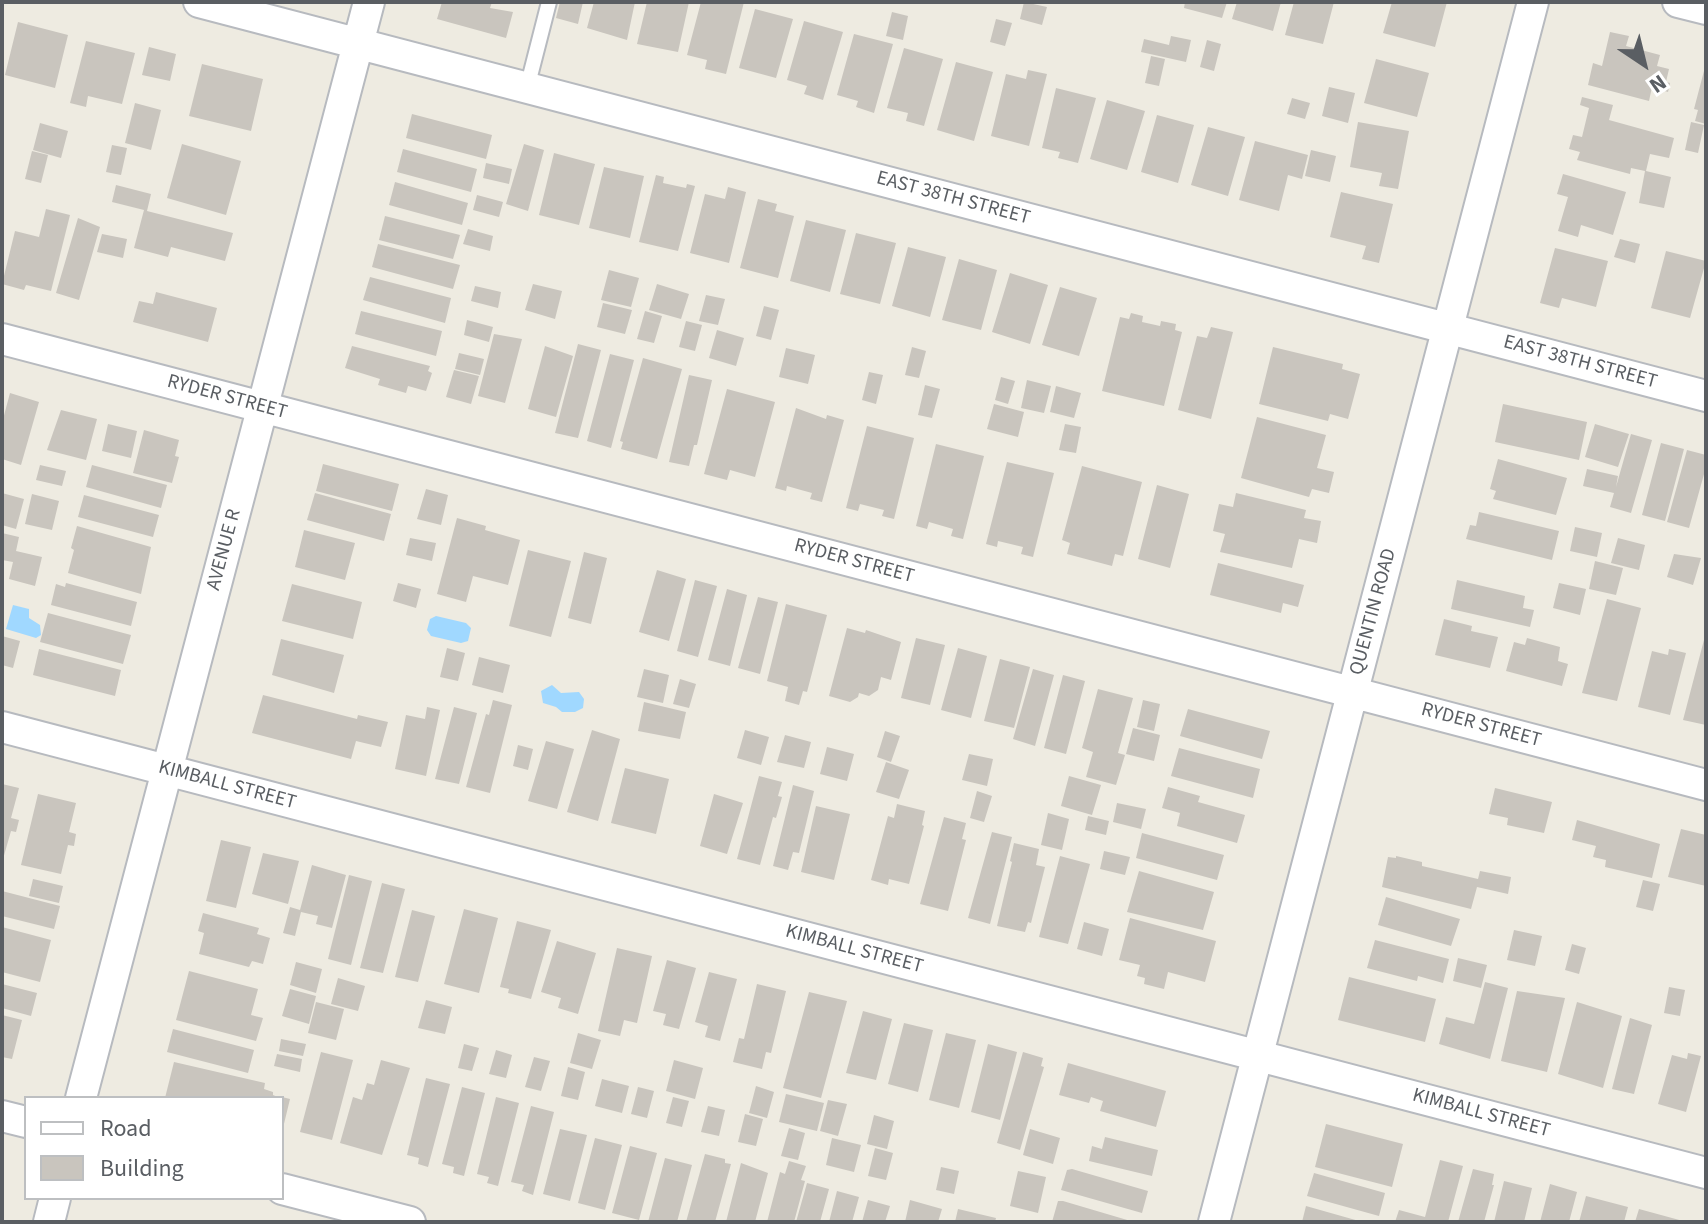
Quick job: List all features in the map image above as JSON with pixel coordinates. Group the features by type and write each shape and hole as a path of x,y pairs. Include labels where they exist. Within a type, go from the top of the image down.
{"street":[{"name":"EAST 38TH STREET","path":"199,2 1706,396"},
{"name":"AVENUE R","path":"82,1096 369,2"},
{"name":"QUENTIN ROAD","path":"1214,1222 1533,2"},
{"path":"1678,2 1706,9"},
{"name":"RYDER STREET","path":"2,339 1706,785"},
{"name":"KIMBALL STREET","path":"2,727 1706,1173"},
{"path":"2,1116 24,1122"},
{"path":"284,1190 410,1222"},
{"path":"49,1222 54,1200"}],"lane":[{"path":"527,88 549,2"}],"water":[{"path":"13,605 29,609 29,618 40,625 41,635 36,638 6,629"},
{"path":"436,616 466,623 471,628 468,641 461,643 431,636 427,630 430,619"},
{"path":"552,685 561,693 579,692 584,699 583,708 575,712 562,712 543,703 541,691"}],"building":[{"path":"442,2 492,2 490,8 513,12 506,38 437,19"},
{"path":"560,2 583,2 578,24 556,18"},
{"path":"594,2 635,2 627,40 587,28"},
{"path":"647,2 689,2 678,52 637,44"},
{"path":"701,2 744,2 726,74 705,69 707,60 687,55"},
{"path":"1024,2 1047,7 1042,25 1020,19"},
{"path":"1185,2 1227,2 1222,18 1184,8"},
{"path":"1237,2 1281,2 1273,31 1232,19"},
{"path":"1294,2 1334,2 1323,44 1285,35"},
{"path":"1392,2 1447,2 1435,47 1383,33"},
{"path":"755,9 793,19 776,78 739,68"},
{"path":"892,12 908,16 903,40 886,36"},
{"path":"996,19 1012,23 1005,46 990,42"},
{"path":"804,21 843,32 823,100 804,94 807,86 787,80"},
{"path":"18,22 68,35 55,88 5,75"},
{"path":"1610,32 1629,36 1626,46 1660,55 1657,66 1669,69 1666,82 1670,83 1668,92 1652,87 1649,101 1588,85 1593,63 1602,66"},
{"path":"854,34 893,44 874,113 856,107 858,101 837,95"},
{"path":"1171,36 1191,40 1186,62 1141,52 1144,39 1169,45"},
{"path":"1207,40 1221,44 1214,71 1200,67"},
{"path":"86,41 135,53 122,104 88,96 86,107 70,103"},
{"path":"149,47 176,54 170,81 142,75"},
{"path":"904,48 943,59 924,126 906,121 908,113 887,108"},
{"path":"1151,56 1165,59 1159,86 1145,83"},
{"path":"1376,59 1429,73 1417,117 1364,103"},
{"path":"956,62 993,72 974,141 937,130"},
{"path":"202,64 263,79 251,131 189,116"},
{"path":"1705,67 1706,124 1695,121 1698,110 1694,109"},
{"path":"1028,70 1047,74 1029,146 991,136 1006,74 1026,79"},
{"path":"1329,87 1355,93 1348,123 1322,116"},
{"path":"1056,88 1096,98 1078,163 1058,158 1060,152 1042,148"},
{"path":"1582,97 1613,105 1609,120 1674,138 1669,158 1650,154 1646,171 1671,177 1664,208 1639,203 1645,171 1631,168 1630,174 1577,160 1580,152 1569,149 1573,135 1582,137 1589,108 1580,105"},
{"path":"1292,98 1310,103 1305,119 1287,114"},
{"path":"1107,100 1145,111 1127,170 1090,159"},
{"path":"135,103 161,110 151,150 125,143"},
{"path":"412,114 492,135 486,159 406,138"},
{"path":"1157,115 1194,125 1178,183 1141,172"},
{"path":"1358,122 1409,131 1398,189 1379,186 1382,173 1350,167"},
{"path":"1691,122 1704,125 1698,153 1685,150"},
{"path":"40,123 68,131 61,158 33,150"},
{"path":"1208,127 1245,137 1228,196 1191,185"},
{"path":"1255,141 1308,155 1302,179 1288,175 1279,211 1239,200"},
{"path":"182,144 241,161 226,215 167,198"},
{"path":"524,144 544,150 528,211 506,204"},
{"path":"112,145 127,148 121,175 106,172"},
{"path":"403,149 477,169 471,192 397,172"},
{"path":"1311,150 1336,156 1330,182 1305,176"},
{"path":"32,151 48,155 41,183 25,179"},
{"path":"554,153 595,164 579,225 539,215"},
{"path":"486,163 512,169 509,184 483,178"},
{"path":"604,167 644,176 630,238 589,228"},
{"path":"1563,174 1626,192 1613,235 1581,225 1578,237 1558,231 1568,197 1557,194"},
{"path":"656,175 664,177 663,183 686,188 687,184 695,186 678,251 639,242"},
{"path":"395,182 468,203 462,225 389,205"},
{"path":"116,185 151,194 147,211 233,233 225,261 171,247 168,257 134,248 144,210 112,202"},
{"path":"728,187 746,192 729,263 690,253 705,194 725,199"},
{"path":"1341,192 1393,204 1379,263 1362,259 1366,246 1330,237"},
{"path":"477,195 503,202 499,217 473,210"},
{"path":"758,199 777,204 775,211 794,216 778,278 740,268"},
{"path":"46,209 70,215 51,291 26,285 24,290 2,284 15,231 39,237"},
{"path":"385,216 460,235 453,259 379,240"},
{"path":"78,218 100,227 79,300 56,293"},
{"path":"806,220 846,230 830,292 790,281"},
{"path":"468,229 493,236 490,251 463,244"},
{"path":"856,233 896,243 880,304 840,294"},
{"path":"102,234 127,239 123,258 97,252"},
{"path":"1620,239 1640,244 1635,263 1614,257"},
{"path":"378,244 460,265 453,289 372,267"},
{"path":"908,247 946,257 930,317 892,306"},
{"path":"1555,248 1608,261 1596,307 1562,298 1559,308 1540,303"},
{"path":"1666,251 1706,261 1690,318 1651,308"},
{"path":"959,259 997,270 981,330 942,320"},
{"path":"609,270 639,278 631,307 601,300"},
{"path":"1010,273 1048,285 1030,344 992,332"},
{"path":"370,277 451,298 445,323 363,300"},
{"path":"533,284 562,291 555,319 525,310"},
{"path":"657,284 689,294 681,319 649,310"},
{"path":"475,286 501,292 498,308 471,301"},
{"path":"1060,287 1097,298 1079,356 1042,345"},
{"path":"156,292 217,308 208,342 133,322 139,301 153,304"},
{"path":"706,295 725,299 718,325 699,321"},
{"path":"603,303 632,310 625,334 597,327"},
{"path":"764,306 779,310 771,340 756,336"},
{"path":"361,311 442,331 436,356 355,334"},
{"path":"645,311 662,316 654,343 637,339"},
{"path":"1131,313 1143,316 1142,322 1160,326 1161,321 1176,324 1175,330 1182,332 1164,406 1102,391 1120,317 1129,319"},
{"path":"467,320 493,327 489,342 464,335"},
{"path":"686,321 702,325 695,351 679,347"},
{"path":"1211,327 1233,332 1211,419 1178,410 1197,336 1207,338"},
{"path":"717,330 744,338 736,366 709,358"},
{"path":"494,334 522,339 505,403 478,396"},
{"path":"578,344 601,350 578,438 555,433"},
{"path":"352,346 430,366 428,371 432,373 426,391 408,386 406,393 378,385 380,379 345,368"},
{"path":"545,346 573,356 556,417 528,409"},
{"path":"912,347 926,351 919,378 905,375"},
{"path":"1273,347 1343,364 1342,369 1360,374 1348,419 1330,414 1328,421 1259,404"},
{"path":"786,348 815,355 808,384 779,377"},
{"path":"459,353 484,359 480,375 455,369"},
{"path":"610,354 634,360 611,448 587,441"},
{"path":"643,358 682,369 657,459 621,449 623,442 620,441"},
{"path":"454,370 479,376 471,404 446,397"},
{"path":"869,372 883,375 876,404 862,400"},
{"path":"689,375 712,380 689,466 669,462"},
{"path":"1001,377 1015,381 1008,404 995,400"},
{"path":"1027,380 1051,386 1044,413 1021,408"},
{"path":"925,385 940,389 932,418 918,415"},
{"path":"1056,386 1081,393 1074,418 1050,412"},
{"path":"727,389 775,402 755,477 730,470 727,480 704,474"},
{"path":"10,393 39,402 21,465 2,459 2,423"},
{"path":"994,404 1024,412 1018,437 987,429"},
{"path":"1503,404 1587,422 1579,460 1495,442"},
{"path":"796,408 826,419 827,415 844,420 822,502 810,499 812,493 787,486 786,491 775,488"},
{"path":"61,410 97,419 86,460 47,450"},
{"path":"1257,417 1326,435 1317,468 1334,472 1329,493 1312,489 1309,497 1241,478"},
{"path":"108,424 137,431 131,458 102,451"},
{"path":"1065,424 1081,427 1076,453 1059,450"},
{"path":"1595,424 1629,434 1618,467 1585,457"},
{"path":"867,426 914,438 894,519 882,516 884,510 860,504 858,511 846,508"},
{"path":"144,430 179,440 175,456 179,457 172,483 133,473"},
{"path":"1631,434 1652,440 1631,513 1610,507 1614,493 1583,486 1587,469 1618,476 1616,487"},
{"path":"1661,443 1684,449 1665,521 1642,515"},
{"path":"936,444 984,456 963,539 951,536 953,529 929,522 927,529 916,526"},
{"path":"1687,450 1706,455 1706,467 1689,528 1667,522"},
{"path":"1498,459 1567,478 1556,515 1493,499 1496,491 1490,489"},
{"path":"1007,462 1054,473 1033,557 1021,554 1023,547 998,541 997,547 986,544"},
{"path":"323,464 399,484 392,511 316,491"},
{"path":"40,465 66,471 62,486 36,480"},
{"path":"92,465 167,485 161,508 86,487"},
{"path":"1082,466 1142,482 1123,556 1115,554 1112,566 1067,554 1070,543 1062,540"},
{"path":"1157,485 1189,494 1170,568 1138,559"},
{"path":"426,489 448,495 441,525 417,519"},
{"path":"2,493 24,499 16,529 2,525"},
{"path":"315,493 391,514 384,541 307,520"},
{"path":"1236,493 1306,510 1304,518 1321,521 1317,543 1299,539 1292,568 1220,552 1225,534 1213,531 1219,504 1233,507"},
{"path":"32,494 59,501 52,530 25,524"},
{"path":"84,495 159,515 153,537 78,517"},
{"path":"1479,512 1559,531 1552,560 1466,539 1470,525 1476,526"},
{"path":"457,518 520,540 508,585 473,576 466,602 437,594"},
{"path":"77,526 151,547 141,594 68,573"},
{"path":"1575,527 1602,533 1597,557 1570,551"},
{"path":"304,530 355,543 345,580 295,567"},
{"path":"2,533 19,537 16,551 42,557 35,586 9,579 13,562 2,560"},
{"path":"410,538 436,543 432,561 406,555"},
{"path":"1618,538 1645,545 1639,570 1611,563"},
{"path":"528,550 571,561 551,637 509,626"},
{"path":"584,552 607,558 591,624 568,618"},
{"path":"1674,554 1701,558 1693,585 1667,577"},
{"path":"1595,561 1623,568 1616,595 1589,589"},
{"path":"1218,563 1304,585 1298,607 1283,603 1281,613 1210,595"},
{"path":"657,570 686,579 669,641 639,632"},
{"path":"695,580 717,586 698,657 677,651"},
{"path":"1457,580 1525,596 1523,608 1534,610 1530,627 1451,609"},
{"path":"66,583 137,602 131,626 51,605 56,584 65,587"},
{"path":"398,583 421,589 416,608 393,601"},
{"path":"1559,583 1586,589 1580,615 1553,608"},
{"path":"292,584 362,602 353,639 282,621"},
{"path":"727,589 747,595 730,666 708,660"},
{"path":"758,597 778,602 760,674 738,668"},
{"path":"1607,599 1641,608 1617,701 1582,693"},
{"path":"786,604 827,615 807,692 803,691 799,705 785,701 788,687 767,681"},
{"path":"48,613 131,635 123,664 40,642"},
{"path":"1444,619 1472,626 1471,631 1498,637 1490,668 1435,655"},
{"path":"847,628 865,633 866,630 901,642 891,680 881,677 878,690 869,696 859,693 850,702 829,696"},
{"path":"2,636 20,641 13,668 2,665"},
{"path":"1706,636 1706,725 1683,720"},
{"path":"916,638 945,645 930,705 901,698"},
{"path":"1527,638 1560,647 1558,661 1568,664 1562,686 1506,671 1514,642 1525,645"},
{"path":"281,639 344,655 334,693 272,675"},
{"path":"447,648 465,653 458,681 440,677"},
{"path":"958,648 987,656 971,718 941,710"},
{"path":"39,649 121,670 115,696 33,675"},
{"path":"1669,649 1686,653 1670,715 1638,707 1652,651 1668,655"},
{"path":"479,657 510,665 503,693 472,685"},
{"path":"1000,659 1030,667 1014,728 984,721"},
{"path":"644,669 669,675 663,703 637,697"},
{"path":"1033,669 1054,675 1035,746 1013,739"},
{"path":"1063,675 1085,681 1066,754 1044,748"},
{"path":"680,679 696,684 689,708 673,704"},
{"path":"1098,689 1133,698 1118,753 1125,755 1116,785 1086,777 1093,752 1082,748"},
{"path":"263,695 357,719 358,715 388,722 381,747 356,741 351,759 252,733"},
{"path":"493,700 512,705 490,793 466,787 486,714 489,715"},
{"path":"1143,700 1160,704 1154,731 1137,727"},
{"path":"644,702 686,712 680,739 638,731"},
{"path":"427,707 440,710 426,776 395,769 406,715 425,719"},
{"path":"454,707 477,713 459,784 435,779"},
{"path":"1188,709 1270,731 1262,759 1180,736"},
{"path":"1133,728 1160,735 1154,761 1126,754"},
{"path":"592,730 620,739 598,821 567,812"},
{"path":"745,730 769,737 761,765 737,758"},
{"path":"885,731 900,736 891,762 877,757"},
{"path":"785,735 811,742 804,768 777,762"},
{"path":"546,741 574,749 557,809 528,801"},
{"path":"518,745 533,749 528,770 513,766"},
{"path":"827,747 854,754 847,781 820,774"},
{"path":"1179,748 1260,769 1253,798 1171,776"},
{"path":"969,754 993,759 987,786 962,780"},
{"path":"886,762 909,770 899,799 876,792"},
{"path":"625,768 669,779 656,834 611,823"},
{"path":"759,776 782,782 778,796 782,797 776,818 773,817 760,865 737,859"},
{"path":"1069,776 1101,785 1092,815 1061,806"},
{"path":"2,784 19,788 11,818 19,820 16,832 11,831 3,859"},
{"path":"793,785 814,791 799,853 793,852 788,870 773,866"},
{"path":"1168,787 1200,796 1198,802 1245,815 1237,843 1177,826 1180,813 1162,808"},
{"path":"1495,788 1552,802 1544,833 1507,825 1508,818 1489,814"},
{"path":"977,791 992,796 984,822 970,818"},
{"path":"38,794 76,803 69,832 76,834 74,846 68,845 61,874 21,865"},
{"path":"714,794 743,803 727,854 700,846"},
{"path":"1117,803 1146,809 1141,829 1113,822"},
{"path":"897,804 925,811 924,826 909,884 889,879 888,885 871,880 888,816 894,818"},
{"path":"816,806 850,814 834,880 801,872"},
{"path":"1048,813 1069,819 1062,850 1041,845"},
{"path":"1088,816 1109,821 1106,835 1085,830"},
{"path":"944,817 966,823 962,839 966,840 948,911 920,904"},
{"path":"1577,820 1660,844 1652,878 1605,867 1606,860 1593,857 1596,846 1572,840"},
{"path":"1681,829 1706,835 1706,886 1668,877"},
{"path":"992,832 1012,837 990,924 968,918"},
{"path":"1142,833 1224,855 1217,880 1136,858"},
{"path":"221,840 251,847 236,908 206,901"},
{"path":"1014,843 1039,849 1036,865 1045,867 1031,923 1028,922 1025,932 997,926"},
{"path":"1104,851 1130,857 1125,875 1100,869"},
{"path":"263,853 299,861 288,904 252,894"},
{"path":"1060,856 1090,864 1068,944 1039,937"},
{"path":"1388,857 1422,862 1422,866 1478,879 1480,871 1511,877 1508,894 1477,887 1471,909 1382,887"},
{"path":"312,865 346,875 332,928 316,924 318,916 301,912 295,936 283,933 290,907 300,910"},
{"path":"1139,871 1214,892 1203,930 1127,912"},
{"path":"349,875 372,881 351,965 328,959"},
{"path":"33,879 63,886 59,903 29,896"},
{"path":"1643,880 1660,884 1653,911 1636,907"},
{"path":"382,883 405,889 383,973 360,968"},
{"path":"2,891 60,906 54,929 2,916"},
{"path":"1386,897 1460,919 1451,946 1378,925"},
{"path":"464,909 498,918 479,993 444,984"},
{"path":"412,910 435,916 418,982 395,977"},
{"path":"203,913 259,928 257,934 270,938 263,964 252,961 249,967 199,954 204,933 198,931"},
{"path":"1130,918 1216,941 1205,982 1168,972 1164,989 1144,984 1145,978 1137,976 1140,965 1119,960"},
{"path":"517,921 551,930 531,999 508,993 509,989 500,987"},
{"path":"1084,922 1109,929 1102,956 1077,949"},
{"path":"2,927 51,940 40,982 2,972"},
{"path":"1514,930 1542,936 1535,966 1507,960"},
{"path":"1375,940 1449,959 1443,983 1418,976 1417,981 1367,968"},
{"path":"557,941 596,953 578,1014 558,1008 561,998 541,992"},
{"path":"1572,944 1586,948 1579,974 1565,970"},
{"path":"617,948 652,956 637,1023 624,1020 620,1036 598,1031"},
{"path":"1458,958 1487,965 1481,988 1453,981"},
{"path":"667,960 696,968 679,1029 663,1025 666,1014 653,1011"},
{"path":"296,962 322,969 316,993 290,985"},
{"path":"189,971 258,989 251,1015 263,1018 256,1041 176,1020"},
{"path":"709,972 737,979 720,1041 705,1037 708,1026 695,1022"},
{"path":"1349,977 1436,999 1425,1042 1338,1020"},
{"path":"338,978 365,986 358,1011 331,1004"},
{"path":"1485,982 1508,988 1490,1059 1439,1044 1446,1017 1474,1024"},
{"path":"2,984 37,993 31,1016 2,1008"},
{"path":"757,984 786,991 771,1053 766,1052 762,1069 733,1062 739,1038 744,1039"},
{"path":"1669,987 1685,990 1680,1016 1664,1013"},
{"path":"290,989 316,996 309,1024 282,1016"},
{"path":"1517,991 1565,998 1547,1072 1501,1061"},
{"path":"809,992 847,1001 821,1098 783,1088"},
{"path":"426,1000 452,1007 445,1034 418,1028"},
{"path":"316,1002 344,1009 336,1040 308,1033"},
{"path":"1577,1002 1622,1016 1603,1088 1558,1074"},
{"path":"863,1011 892,1019 876,1080 846,1073"},
{"path":"2,1015 22,1020 12,1059 2,1057"},
{"path":"1630,1018 1652,1025 1634,1094 1612,1089"},
{"path":"904,1023 933,1030 918,1092 888,1084"},
{"path":"173,1029 254,1050 248,1073 167,1052"},
{"path":"578,1033 601,1040 592,1069 570,1063"},
{"path":"946,1033 976,1040 959,1108 929,1100"},
{"path":"281,1039 306,1044 303,1056 279,1051"},
{"path":"464,1044 479,1048 472,1071 458,1068"},
{"path":"988,1044 1017,1052 1000,1120 971,1112"},
{"path":"496,1050 512,1055 506,1078 489,1074"},
{"path":"321,1052 353,1060 332,1140 300,1132"},
{"path":"1023,1052 1043,1058 1041,1066 1044,1067 1020,1150 997,1143"},
{"path":"1688,1053 1701,1056 1686,1112 1658,1104 1672,1055 1687,1059"},
{"path":"277,1054 302,1059 300,1072 274,1066"},
{"path":"534,1057 550,1061 541,1091 525,1087"},
{"path":"381,1060 410,1068 382,1155 340,1143 353,1097 362,1100 367,1083 374,1085"},
{"path":"674,1060 703,1068 695,1099 666,1091"},
{"path":"174,1062 265,1083 264,1089 275,1096 166,1096"},
{"path":"1068,1063 1166,1091 1156,1127 1100,1111 1103,1101 1091,1097 1089,1103 1059,1095"},
{"path":"568,1067 585,1072 578,1100 561,1096"},
{"path":"426,1078 450,1084 428,1167 418,1164 419,1158 407,1155"},
{"path":"602,1079 629,1086 622,1113 595,1106"},
{"path":"756,1086 774,1092 767,1118 749,1113"},
{"path":"462,1087 485,1093 464,1176 453,1173 454,1167 442,1164"},
{"path":"638,1087 654,1091 647,1118 631,1114"},
{"path":"786,1094 824,1103 817,1131 779,1122"},
{"path":"496,1097 519,1103 498,1186 487,1183 489,1177 477,1174"},
{"path":"673,1097 689,1101 682,1127 666,1123"},
{"path":"284,1098 290,1099 284,1124"},
{"path":"828,1100 847,1104 838,1136 820,1131"},
{"path":"531,1106 554,1112 533,1195 522,1191 524,1185 511,1182"},
{"path":"708,1106 725,1110 719,1136 701,1132"},
{"path":"745,1114 763,1119 756,1146 738,1142"},
{"path":"874,1115 894,1121 887,1149 867,1144"},
{"path":"1326,1124 1403,1144 1392,1187 1315,1167"},
{"path":"789,1128 805,1133 798,1160 781,1156"},
{"path":"560,1129 587,1135 570,1201 543,1194"},
{"path":"1030,1129 1060,1138 1053,1164 1023,1155"},
{"path":"1105,1137 1158,1150 1152,1176 1089,1161 1092,1146 1102,1149"},
{"path":"595,1138 622,1145 605,1210 578,1203"},
{"path":"832,1138 861,1145 854,1172 826,1165"},
{"path":"630,1146 657,1153 639,1220 612,1213"},
{"path":"875,1148 893,1153 886,1180 868,1176"},
{"path":"705,1154 725,1159 725,1163 731,1164 715,1222 686,1222"},
{"path":"665,1158 692,1165 677,1222 648,1222"},
{"path":"1440,1160 1463,1166 1448,1222 1395,1222 1399,1210 1425,1217"},
{"path":"789,1161 806,1166 794,1222 767,1222 780,1172 785,1174"},
{"path":"741,1163 768,1173 755,1222 726,1222"},
{"path":"941,1167 959,1171 954,1194 936,1190"},
{"path":"1473,1169 1494,1174 1484,1222 1458,1222"},
{"path":"1067,1170 1148,1191 1142,1213 1061,1190"},
{"path":"1018,1171 1046,1177 1038,1213 1010,1206"},
{"path":"1314,1173 1385,1193 1379,1216 1307,1196"},
{"path":"1504,1181 1532,1188 1524,1222 1494,1222"},
{"path":"807,1183 829,1189 820,1222 796,1222"},
{"path":"1550,1184 1577,1192 1569,1222 1540,1222"},
{"path":"837,1191 859,1197 852,1222 829,1222"},
{"path":"1586,1196 1628,1207 1624,1222 1579,1222"},
{"path":"868,1200 890,1206 885,1222 862,1222"},
{"path":"910,1200 942,1209 938,1222 905,1222"},
{"path":"1058,1201 1063,1201 1134,1222 1052,1222"},
{"path":"1306,1206 1359,1221 1359,1222 1302,1222"},
{"path":"958,1209 996,1218 995,1222 955,1222"},
{"path":"1639,1209 1683,1221 1683,1222 1635,1222"}]}
